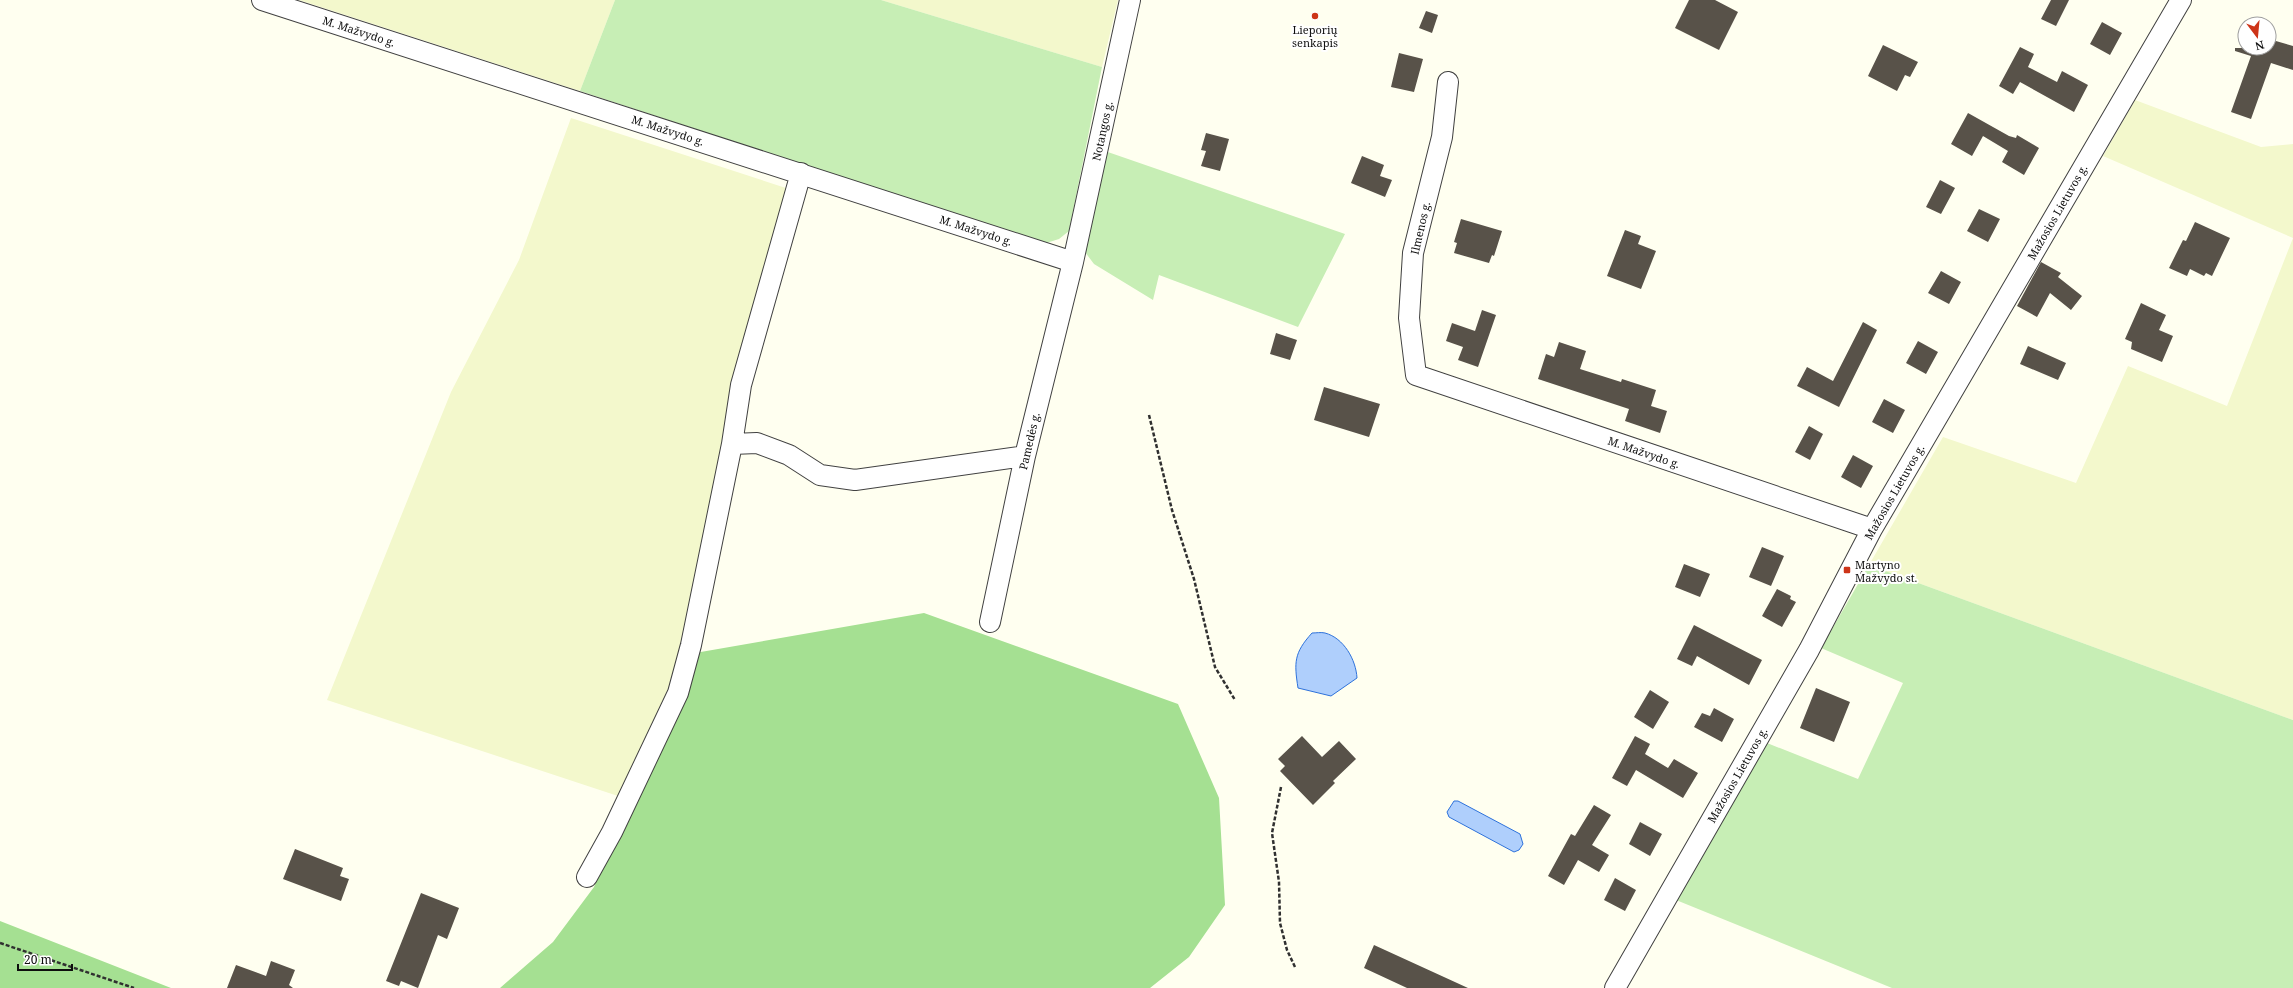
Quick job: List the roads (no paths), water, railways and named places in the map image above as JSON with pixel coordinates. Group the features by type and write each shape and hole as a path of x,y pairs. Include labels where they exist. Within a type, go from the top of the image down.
{"street":[{"name":"M. Mažvydo g.","path":"262,0 1073,262"},
{"name":"Notangos g.","path":"1073,262 1130,0"},
{"name":"Mažosios Lietuvos g.","path":"1615,988 1809,650 1872,529 2181,0"},
{"name":"Ilmenos g.","path":"1416,375 1409,318 1413,253 1442,137 1448,82"},
{"path":"588,877 612,832 678,693 691,645 732,444 741,385 801,173"},
{"name":"Pamedės g.","path":"990,622 1025,456 1073,262"},
{"name":"M. Mažvydo g.","path":"1416,375 1872,529"},
{"path":"732,444 757,443 789,455 820,475 855,480 1025,456"}],"water":[{"path":"1312,633 1325,633 1338,640 1348,651 1354,664 1357,678 1331,696 1298,688 1296,671 1297,658 1302,646"},
{"path":"1454,801 1458,801 1520,834 1523,844 1519,850 1514,852 1449,817 1447,812"}],"place":[{"name":"Lieporių senkapis","path":"1315,16"},
{"name":"Martyno Mažvydo st.","path":"1847,570"}]}
